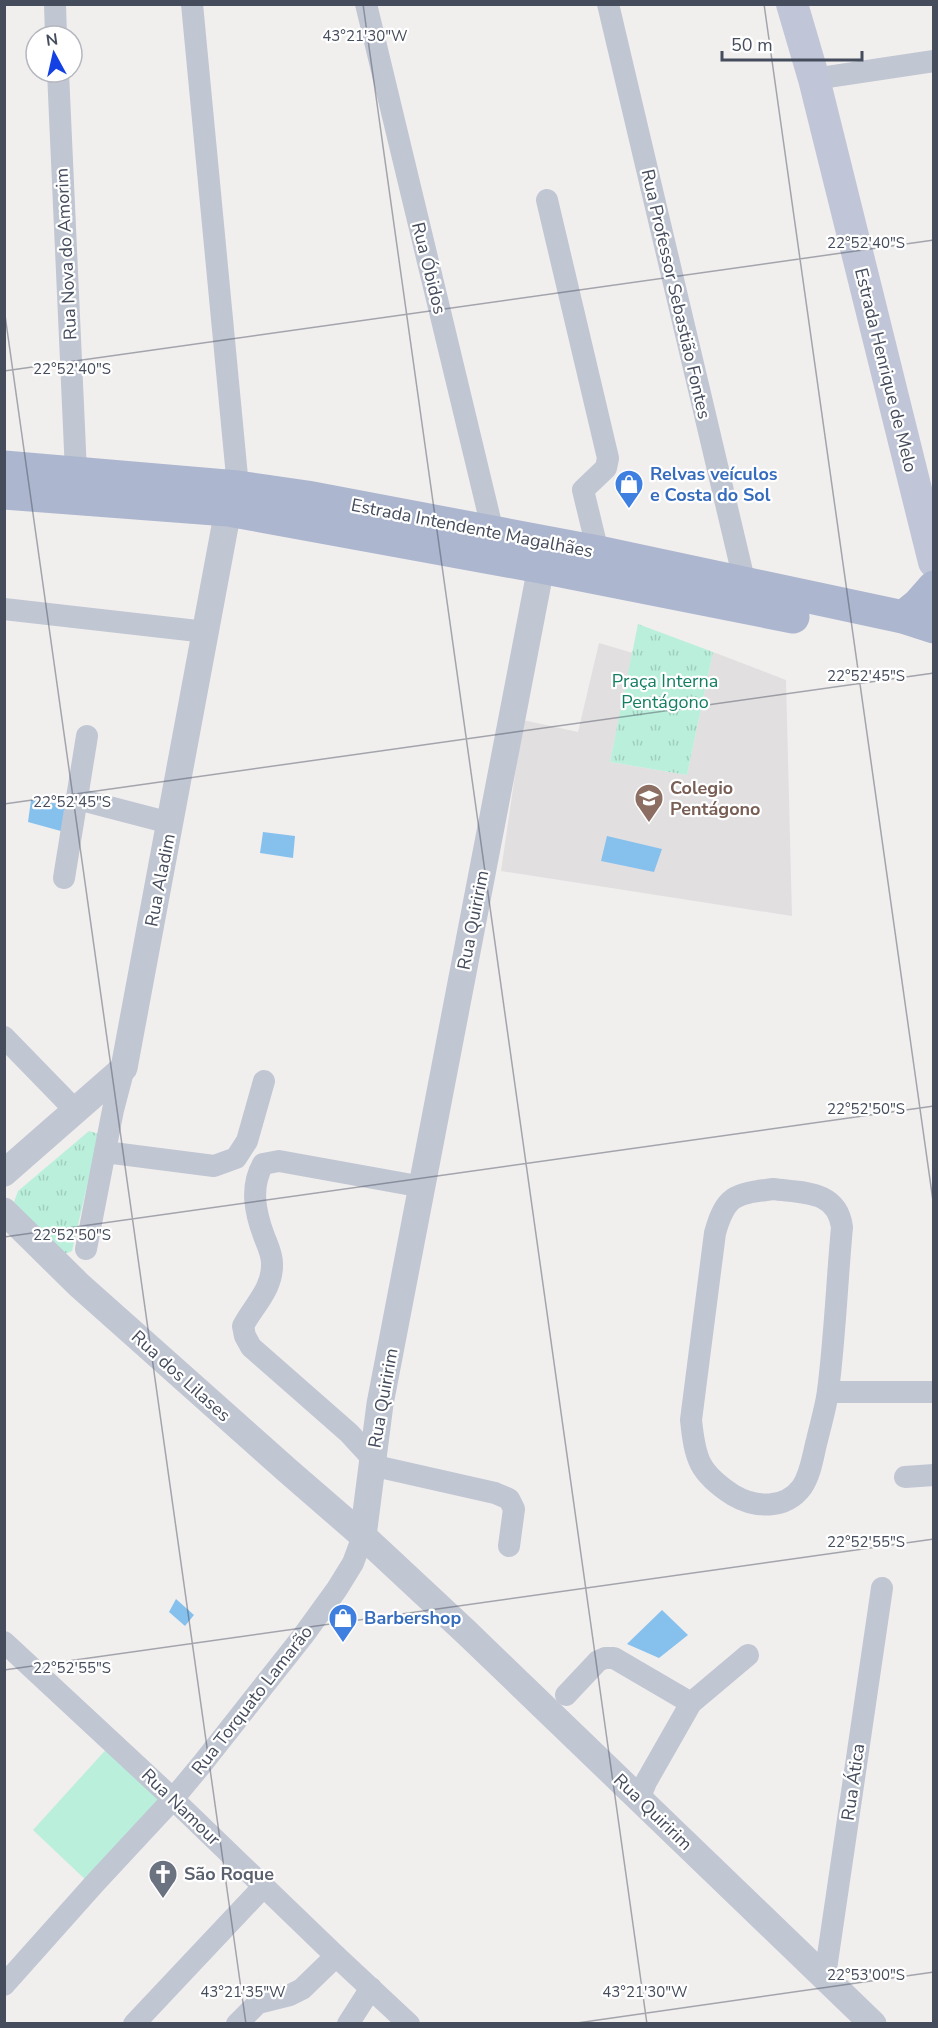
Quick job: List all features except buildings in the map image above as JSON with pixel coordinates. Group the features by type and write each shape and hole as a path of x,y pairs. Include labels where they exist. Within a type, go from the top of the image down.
{"main road":[{"name":"Estrada Henrique de Melo","path":"792,4 814,79 933,562"},
{"name":"Estrada Intendente Magalhães","path":"4,467 75,472 233,498 541,567 871,633 933,650"},
{"name":"Estrada Intendente Magalhães","path":"4,493 233,498 307,497 598,552 903,617 933,627"},
{"path":"903,617 919,604 933,587"}],"street":[{"path":"55,4 56,24"},
{"path":"192,4 233,498"},
{"name":"Rua Óbidos","path":"366,4 493,532"},
{"name":"Rua Professor Sebastião Fontes","path":"608,4 745,584"},
{"path":"814,79 933,61"},
{"name":"Rua Nova do Amorim","path":"59,84 75,472"},
{"path":"547,201 608,458 606,468 583,490 598,552"},
{"name":"Rua Aladim","path":"86,1249 124,1068 233,498"},
{"name":"Rua Quiririm","path":"541,567 383,1393 363,1536 466,1632 873,2024"},
{"path":"4,609 206,632"},
{"path":"64,878 87,736"},
{"path":"78,799 170,823"},
{"path":"4,1037 76,1111"},
{"path":"4,1173 124,1068"},
{"path":"105,1152 214,1166 236,1158 247,1141 264,1082"},
{"path":"423,1187 279,1161 263,1164 255,1192 255,1206 257,1220 272,1262 264,1296 243,1326 245,1336 251,1347 349,1433 372,1462 495,1493 509,1499 514,1509 509,1546"},
{"path":"773,1189 813,1194 826,1199 835,1206 840,1215 842,1227 828,1392 810,1468 802,1486 792,1498 769,1506 746,1503 715,1483 700,1465 693,1442 691,1420 715,1233 721,1211 730,1201 744,1193 773,1189"},
{"name":"Rua dos Lilases","path":"4,1211 79,1285 363,1536"},
{"path":"828,1392 933,1392"},
{"path":"905,1477 933,1475"},
{"name":"Rua Torquato Lamarão","path":"4,1985 173,1799 330,1599 353,1563 363,1536"},
{"name":"Rua Ática","path":"825,1976 882,1588"},
{"name":"Rua Namour","path":"4,1641 409,2024"},
{"path":"639,1799 646,1782 691,1703 748,1655"},
{"path":"566,1695 598,1661 614,1658 691,1703"},
{"path":"134,2024 264,1886"},
{"path":"237,2024 258,2003 290,1995 302,1989 336,1956"},
{"path":"348,2024 371,1988"}],"shaded area":[{"name":"Colegio Pentágono","path":"599,643 633,653 610,762 687,775 713,652 786,680 792,916 501,871 523,720 578,732"}],"green space":[{"name":"Praça Interna Pentágono","path":"638,624 713,652 687,775 610,762"},
{"path":"89,1131 99,1134 72,1251 63,1255 14,1202 18,1191"},
{"path":"111,1744 164,1798 89,1883 33,1830"}],"water":[{"path":"31,800 75,806 68,833 28,822"},
{"path":"263,832 295,836 293,858 260,853"},
{"path":"607,836 662,849 654,872 601,861"},
{"path":"176,1599 194,1615 185,1626 169,1612"},
{"path":"662,1610 688,1635 659,1658 627,1644"}],"place":[{"name":"Relvas veículos e Costa do Sol","path":"629,510"},
{"name":"Colegio Pentágono","path":"649,824"},
{"name":"Barbershop","path":"343,1644"},
{"name":"São Roque","path":"163,1900"}]}
